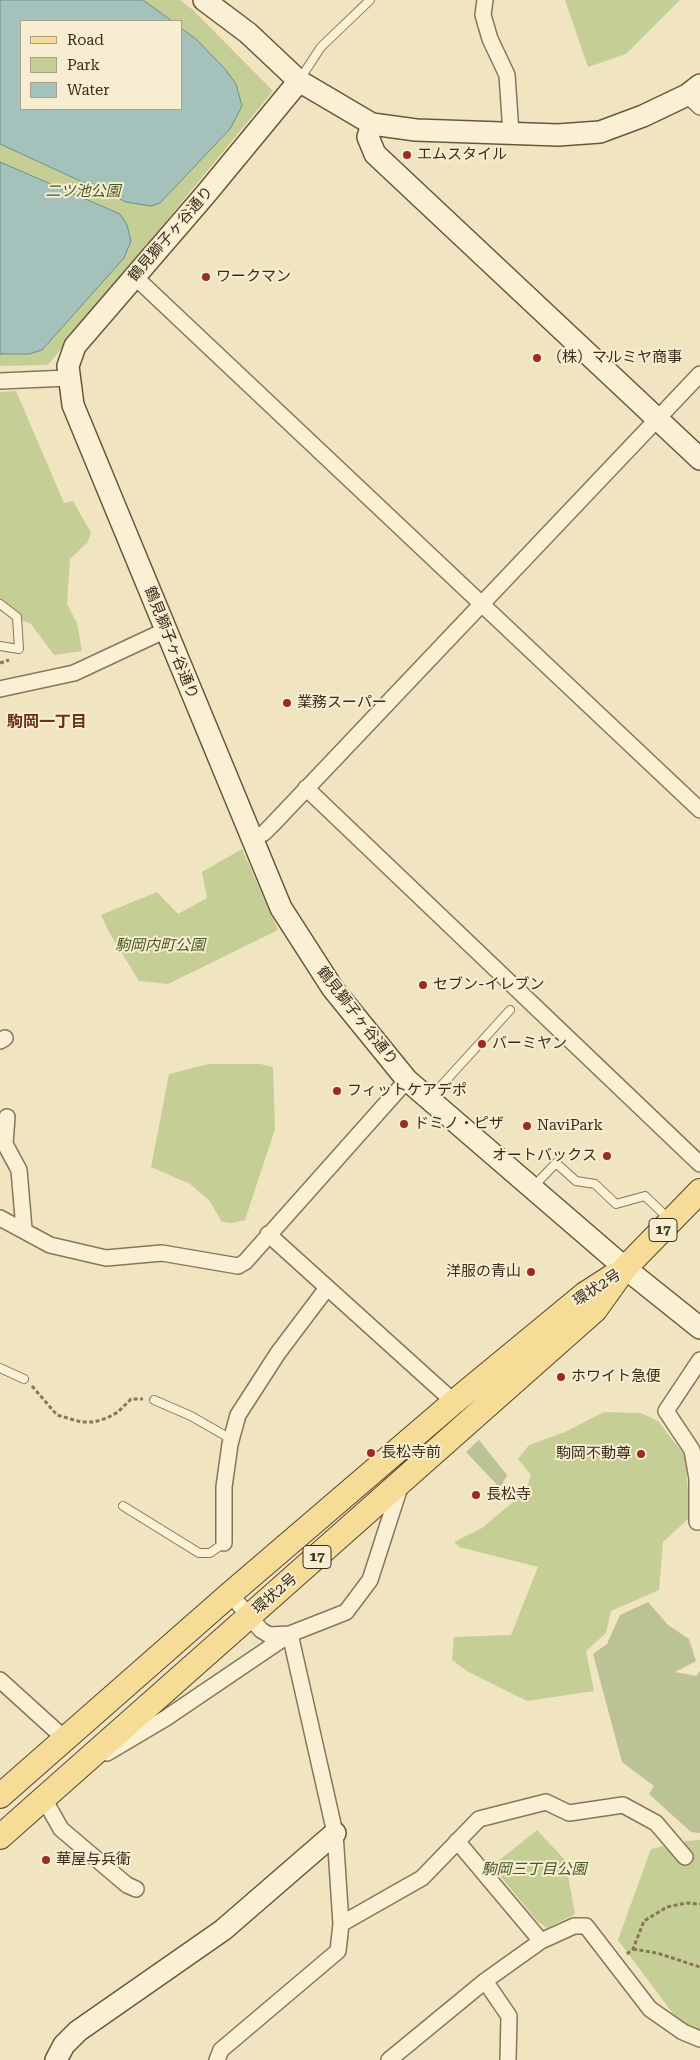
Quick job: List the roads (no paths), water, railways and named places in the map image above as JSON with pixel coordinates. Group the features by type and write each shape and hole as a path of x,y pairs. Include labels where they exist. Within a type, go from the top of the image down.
{"main road":[{"path":"204,0 248,34 299,81 372,124 416,130 558,134 600,132 696,96"},
{"name":"鶴見獅子ヶ谷通り","path":"299,81 205,195 75,346 68,366 68,378 73,405 281,908 333,990 406,1080 625,1268 700,1328"},
{"path":"372,124 368,137 375,154 700,459"},
{"name":"17","path":"625,1268 700,1191"},
{"name":"環状2号","path":"0,1796 64,1738 454,1402 586,1294 625,1268"},
{"name":"環状2号","path":"0,1837 45,1801 249,1616 402,1483 595,1310 625,1268"},
{"path":"58,2059 64,2045 78,2031 222,1930 335,1833"}],"street":[{"path":"485,0 483,15 490,39 507,74 511,133"},
{"path":"134,276 700,810"},
{"path":"251,839 264,833 700,374"},
{"path":"0,381 68,378"},
{"path":"0,689 74,673 166,630"},
{"path":"306,788 700,1164"},
{"path":"0,1218 24,1229 50,1245 106,1258 162,1253 238,1266 245,1262 406,1080"},
{"path":"7,1117 5,1144 19,1170 24,1229"},
{"path":"268,1234 454,1402"},
{"path":"224,1543 224,1487 231,1439 238,1415 278,1353 327,1288"},
{"path":"697,1522 697,1479 692,1450 666,1411 700,1360"},
{"path":"136,1889 127,1885 61,1829 45,1801 92,1762 166,1718 290,1634 346,1612 370,1580 402,1483"},
{"path":"230,1594 261,1630 269,1635 290,1634"},
{"path":"217,2060 221,2050 338,1951 341,1924 335,1833 290,1634"},
{"path":"0,1680 64,1738"},
{"path":"341,1924 422,1878 479,1819 546,1802 569,1813 623,1804 656,1823 685,1857"},
{"path":"457,1840 541,1941"},
{"path":"389,2060 485,1981 541,1941 574,1926 586,1926 650,2009 683,2032 700,2039"},
{"path":"485,1981 509,2016 508,2060"}],"lane":[{"path":"299,81 321,47 370,0"},
{"path":"0,604 17,617 19,649 0,646"},
{"path":"429,1100 510,1010"},
{"path":"532,1189 556,1163 576,1181 596,1184 616,1204 645,1196 672,1221"},
{"path":"0,1368 24,1379"},
{"path":"154,1400 191,1416 231,1439"},
{"path":"123,1506 199,1553 210,1554 224,1543"}],"water":[{"path":"0,0 143,0 171,20 20,20 20,110 182,110 182,29 196,39 225,69 236,84 242,106 230,129 160,203 151,206 126,202 0,144"},
{"path":"0,162 120,214 127,225 131,241 124,258 42,350 29,354 0,354"}],"place":[{"name":"エムスタイル","path":"407,155"},
{"name":"ワークマン","path":"206,277"},
{"name":"（株）マルミヤ商事","path":"537,358"},
{"name":"業務スーパー","path":"287,703"},
{"name":"セブン-イレブン","path":"423,985"},
{"name":"バーミヤン","path":"482,1044"},
{"name":"フィットケアデポ","path":"337,1091"},
{"name":"ドミノ・ピザ","path":"404,1124"},
{"name":"NaviPark","path":"527,1126"},
{"name":"オートバックス","path":"607,1156"},
{"name":"洋服の青山","path":"531,1272"},
{"name":"ホワイト急便","path":"561,1377"},
{"name":"長松寺前","path":"371,1453"},
{"name":"駒岡不動尊","path":"641,1454"},
{"name":"長松寺","path":"476,1495"},
{"name":"華屋与兵衛","path":"46,1860"}],"district":[{"name":"駒岡一丁目","path":"47,722"}],"park label":[{"name":"二ツ池公園","path":"83,192"},
{"name":"駒岡内町公園","path":"160,946"},
{"name":"駒岡三丁目公園","path":"534,1870"}]}
